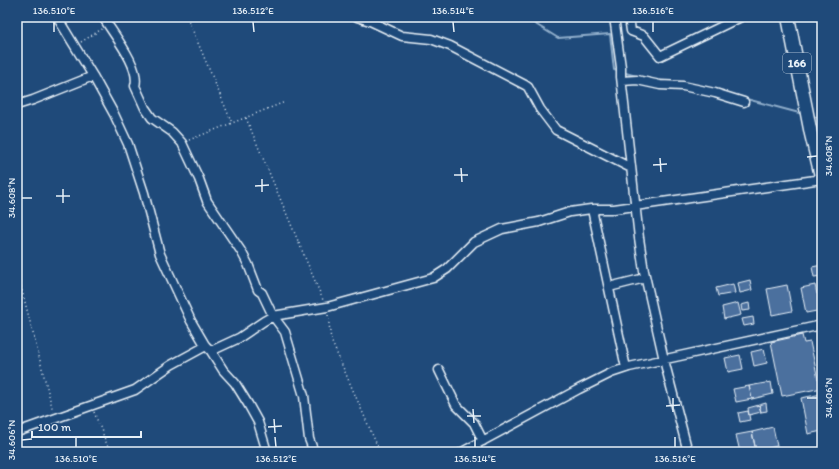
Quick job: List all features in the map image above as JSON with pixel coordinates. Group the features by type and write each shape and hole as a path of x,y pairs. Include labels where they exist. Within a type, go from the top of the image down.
{"highway":[{"name":"166","path":"788,17 822,180"}],"street":[{"path":"57,17 114,114 133,159 144,193 160,254 191,321 223,370 236,383 255,416 267,452"},
{"path":"104,17 108,26 131,59 136,81 135,86 145,108 152,118 172,132 182,143 197,173 207,201 244,258 258,290 262,293 273,316 285,332 304,396 309,439 314,452"},
{"path":"357,17 370,21 402,36 431,39 450,46 525,85 528,87 540,109 556,130 631,168"},
{"path":"614,17 621,67 621,79 635,206 645,278 664,360 688,452"},
{"path":"629,17 631,31 644,36 660,56 741,17"},
{"path":"17,105 93,76"},
{"path":"621,79 637,80 660,85 683,86 744,102"},
{"path":"17,432 136,390 171,365 239,338 273,316 327,309 433,278 447,269 474,242 502,230 539,222 570,212 595,209 614,209 822,180"},
{"path":"595,209 594,214 626,368"},
{"path":"609,287 645,278"},
{"path":"462,452 479,446 579,389 611,373 626,368 822,325"},
{"path":"439,370 456,405 474,423 479,446"}],"path":[{"path":"74,46 108,26 129,17"},
{"path":"187,17 232,123"},
{"path":"182,143 185,140 190,140 285,102"},
{"path":"246,118 327,309 331,340 380,452"},
{"path":"17,270 55,418"},
{"path":"92,406 110,452"}],"building":[{"path":"822,265 822,276 814,277 812,267"},
{"path":"750,280 752,290 740,293 738,283"},
{"path":"733,284 735,293 718,296 716,288"},
{"path":"787,285 792,311 772,315 767,289"},
{"path":"815,285 817,294 822,293 822,310 806,313 801,288"},
{"path":"738,303 741,315 724,319 722,307"},
{"path":"749,303 750,310 742,311 741,305"},
{"path":"753,317 754,324 744,326 742,319"},
{"path":"802,335 804,343 810,342 818,379 820,379 822,388 782,396 771,342"},
{"path":"764,349 767,363 754,366 751,352"},
{"path":"740,355 743,369 728,372 725,358"},
{"path":"771,382 773,394 752,399 749,386"},
{"path":"749,386 752,399 736,402 733,389"},
{"path":"822,394 822,431 808,434 801,398"},
{"path":"766,403 767,411 761,412 759,405"},
{"path":"759,405 761,412 749,415 748,408"},
{"path":"748,411 750,420 740,422 738,413"},
{"path":"773,427 777,446 756,451 752,432"},
{"path":"752,432 756,451 740,452 736,435"}],"waterway":[{"path":"524,17 558,38 610,34 614,70 618,71"},
{"path":"622,72 640,77"},
{"path":"743,98 803,114"},
{"path":"811,116 822,118"}]}
